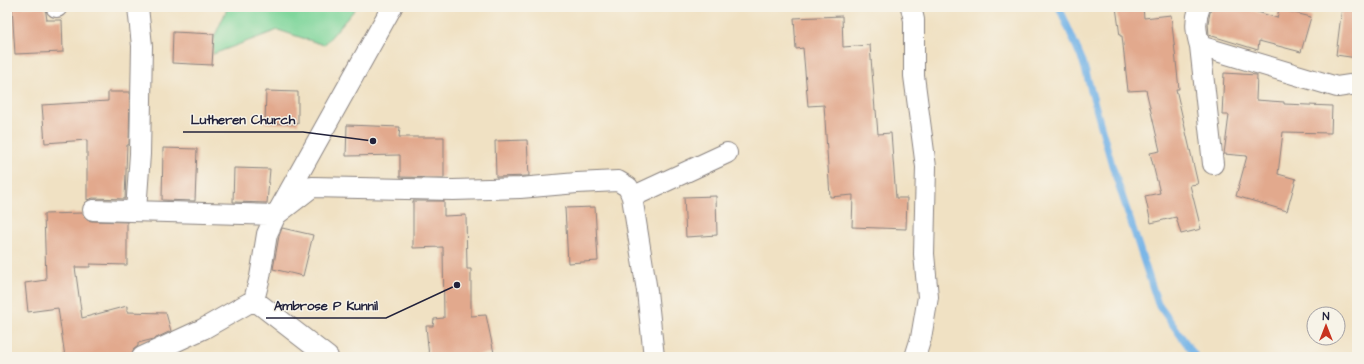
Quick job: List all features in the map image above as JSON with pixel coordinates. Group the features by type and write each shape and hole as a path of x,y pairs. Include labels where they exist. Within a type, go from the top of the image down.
{"street":[{"path":"136,211 140,154 142,46 138,7"},
{"path":"142,357 203,330 254,300 260,277 267,234 276,215 392,7"},
{"path":"911,7 914,20 914,76 926,167 924,254 928,297 921,338 915,357"},
{"path":"1200,7 1196,14 1196,32 1200,46 1213,164"},
{"path":"1200,46 1337,87 1357,84"},
{"path":"632,197 727,153"},
{"path":"93,210 276,215 312,186 453,190 520,188 618,181 628,187 632,197 647,291 654,357"},
{"path":"254,300 328,357"}],"green space":[{"path":"228,7 357,7 324,45 278,30 205,57"}],"building":[{"path":"12,7 45,7 47,20 62,20 63,52 15,54"},
{"path":"1116,7 1143,7 1144,18 1171,15 1179,89 1176,89 1198,184 1190,185 1201,229 1181,234 1176,217 1151,223 1145,196 1160,193 1150,153 1160,151 1146,90 1128,91 1122,36 1120,36"},
{"path":"1211,7 1241,7 1277,18 1279,9 1311,17 1301,52 1259,41 1258,50 1209,35 1208,23"},
{"path":"1342,7 1357,7 1357,58 1336,55"},
{"path":"842,16 843,47 870,45 878,134 891,133 896,198 907,198 906,229 852,227 853,195 830,197 824,105 808,106 803,48 796,49 794,18"},
{"path":"173,32 214,34 212,65 172,63"},
{"path":"1224,73 1257,75 1256,100 1284,102 1284,104 1332,106 1331,133 1283,132 1278,174 1296,179 1287,211 1236,196 1247,156 1224,154 1229,115 1222,115"},
{"path":"266,91 298,92 298,124 265,123"},
{"path":"108,92 130,92 129,145 127,145 125,199 93,198 87,200 87,140 45,143 42,105 108,101"},
{"path":"347,125 400,127 399,137 444,137 444,178 400,177 400,155 346,156"},
{"path":"527,140 529,176 496,177 495,141"},
{"path":"163,148 197,149 195,201 162,200"},
{"path":"234,168 270,169 267,203 233,202"},
{"path":"716,196 717,235 686,237 684,197"},
{"path":"413,201 444,201 444,216 466,215 467,269 471,269 471,316 486,315 494,353 466,357 429,357 426,326 433,326 434,319 444,318 443,247 413,248"},
{"path":"595,207 598,261 568,263 565,208"},
{"path":"82,213 87,220 92,221 127,222 127,265 90,264 90,267 75,267 82,318 127,306 127,312 166,313 171,331 154,339 138,343 138,346 133,350 131,357 65,357 58,308 28,312 25,283 46,280 44,214"},
{"path":"282,228 313,235 303,276 273,269 279,236"}],"waterway":[{"path":"1059,7 1083,62 1112,165 1158,304 1196,357"}],"place":[{"name":"Lutheren Church","path":"373,141"},
{"name":"Ambrose P Kunnil","path":"457,285"}]}
